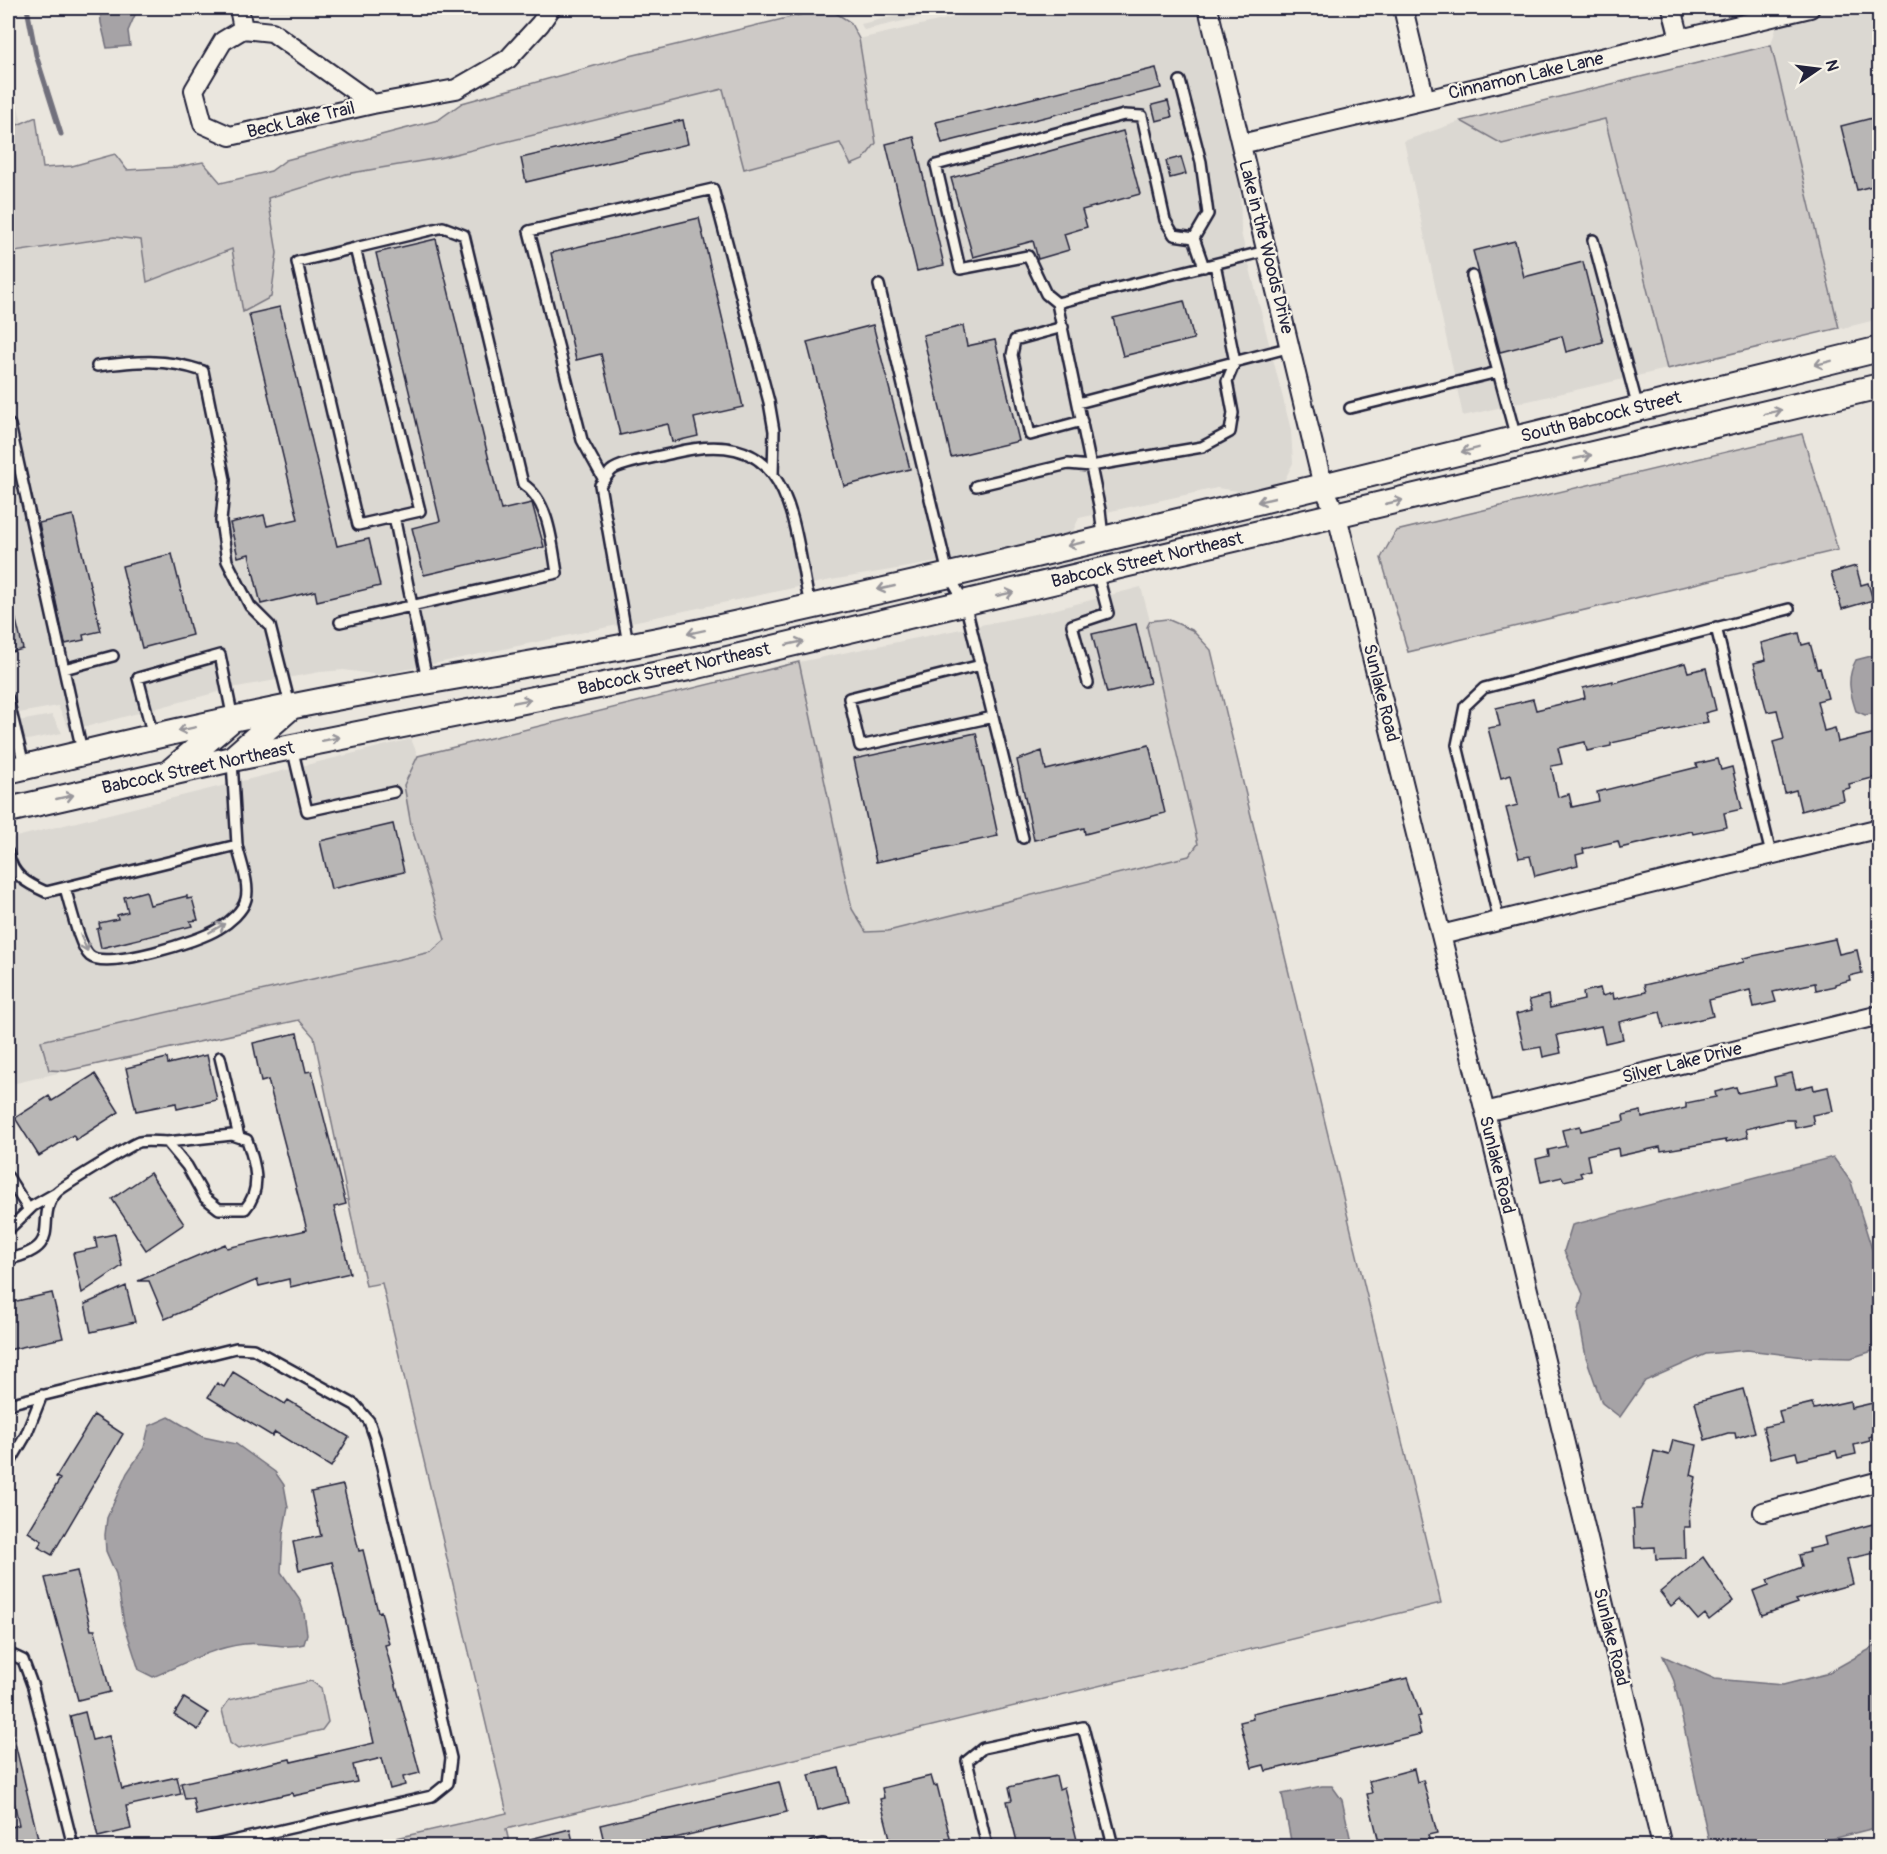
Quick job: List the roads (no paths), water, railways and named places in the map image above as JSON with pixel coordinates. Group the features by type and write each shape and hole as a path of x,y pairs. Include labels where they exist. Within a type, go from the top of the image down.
{"main road":[{"name":"South Babcock Street","path":"1323,486 1880,349"},
{"path":"1828,399 1846,380 1880,371"},
{"name":"South Babcock Street","path":"1337,516 1880,387"},
{"name":"Babcock Street Northeast","path":"16,769 153,736 291,707 629,647 1323,486"},
{"name":"Babcock Street Northeast","path":"8,810 232,759 689,668 1337,516"},
{"path":"232,759 291,707"},
{"path":"167,774 233,719"}],"street":[{"path":"239,8 243,29"},
{"name":"Beck Lake Trail","path":"373,104 273,32 243,29 223,41 194,90 203,124 230,136 373,104 456,89 508,58 540,24 551,8"},
{"name":"Lake in the Woods Drive","path":"1208,8 1323,486"},
{"path":"1403,8 1425,100"},
{"path":"1672,8 1680,39"},
{"name":"Cinnamon Lake Lane","path":"1240,144 1810,8"},
{"name":"Sunlake Road","path":"1323,486 1337,516 1485,1112 1662,1846"},
{"path":"1441,935 1880,828"},
{"name":"Silver Lake Drive","path":"1485,1112 1880,1015"},
{"path":"1763,1512 1880,1481"}],"lane":[{"path":"1180,81 1201,162 1208,214 1194,238 1204,267"},
{"path":"1103,537 1058,303 1046,294 1028,256 960,269 936,165 1124,115 1142,116 1165,220 1174,235 1194,238"},
{"path":"604,480 582,440 529,231 713,189 769,402 774,431 773,475"},
{"path":"340,622 557,573 549,529 534,491 522,484 464,235 443,227 355,248 297,262 358,525 420,511 355,248"},
{"path":"1593,240 1638,408"},
{"path":"1058,303 1266,251"},
{"path":"976,486 1068,464 1091,466 1202,447 1230,432 1233,413 1227,381 1236,362 1215,264"},
{"path":"1472,276 1516,438"},
{"path":"879,285 948,574 965,603 1023,838"},
{"path":"1063,327 1015,340 1012,356 1030,435 1082,421"},
{"path":"1078,403 1291,347"},
{"path":"97,366 148,360 181,364 203,371 225,480 221,521 227,561 250,606 270,626 291,707"},
{"path":"1350,408 1498,372"},
{"path":"10,425 83,753"},
{"path":"629,647 600,485 612,469 693,448 733,447 773,475 784,490 792,513 810,606"},
{"path":"394,516 428,682"},
{"path":"1088,683 1072,625 1108,613 1097,572"},
{"path":"1499,921 1457,745 1465,706 1485,688 1789,609"},
{"path":"1716,627 1771,854"},
{"path":"153,736 138,678 220,655 233,719"},
{"path":"64,669 113,656"},
{"path":"981,665 849,698 860,746 993,717"},
{"path":"8,699 16,769"},
{"path":"292,747 307,811 394,792"},
{"path":"65,888 83,945 90,956 102,962 153,952 217,930 242,907 247,898 237,844 232,759"},
{"path":"8,853 10,864 22,881 46,892 237,844"},
{"path":"8,1033 8,1038"},
{"path":"220,1057 239,1137"},
{"path":"8,1230 29,1210 139,1142 166,1142 232,1135 247,1140 254,1161 256,1184 253,1201 245,1209 219,1209 205,1197 187,1166 166,1142"},
{"path":"8,1177 29,1210"},
{"path":"8,1260 29,1255 45,1238 50,1209 56,1193"},
{"path":"8,1404 236,1348 253,1349 355,1405 369,1421 375,1438 451,1758 448,1783 432,1796 211,1846"},
{"path":"8,1466 26,1435 42,1395"},
{"path":"8,1653 23,1660 33,1688 73,1846"},
{"path":"987,1846 967,1761 983,1748 1083,1727 1113,1846"},
{"path":"814,1846 823,1844 828,1846"}],"waterway":[{"path":"27,8 36,55 61,134"}]}
